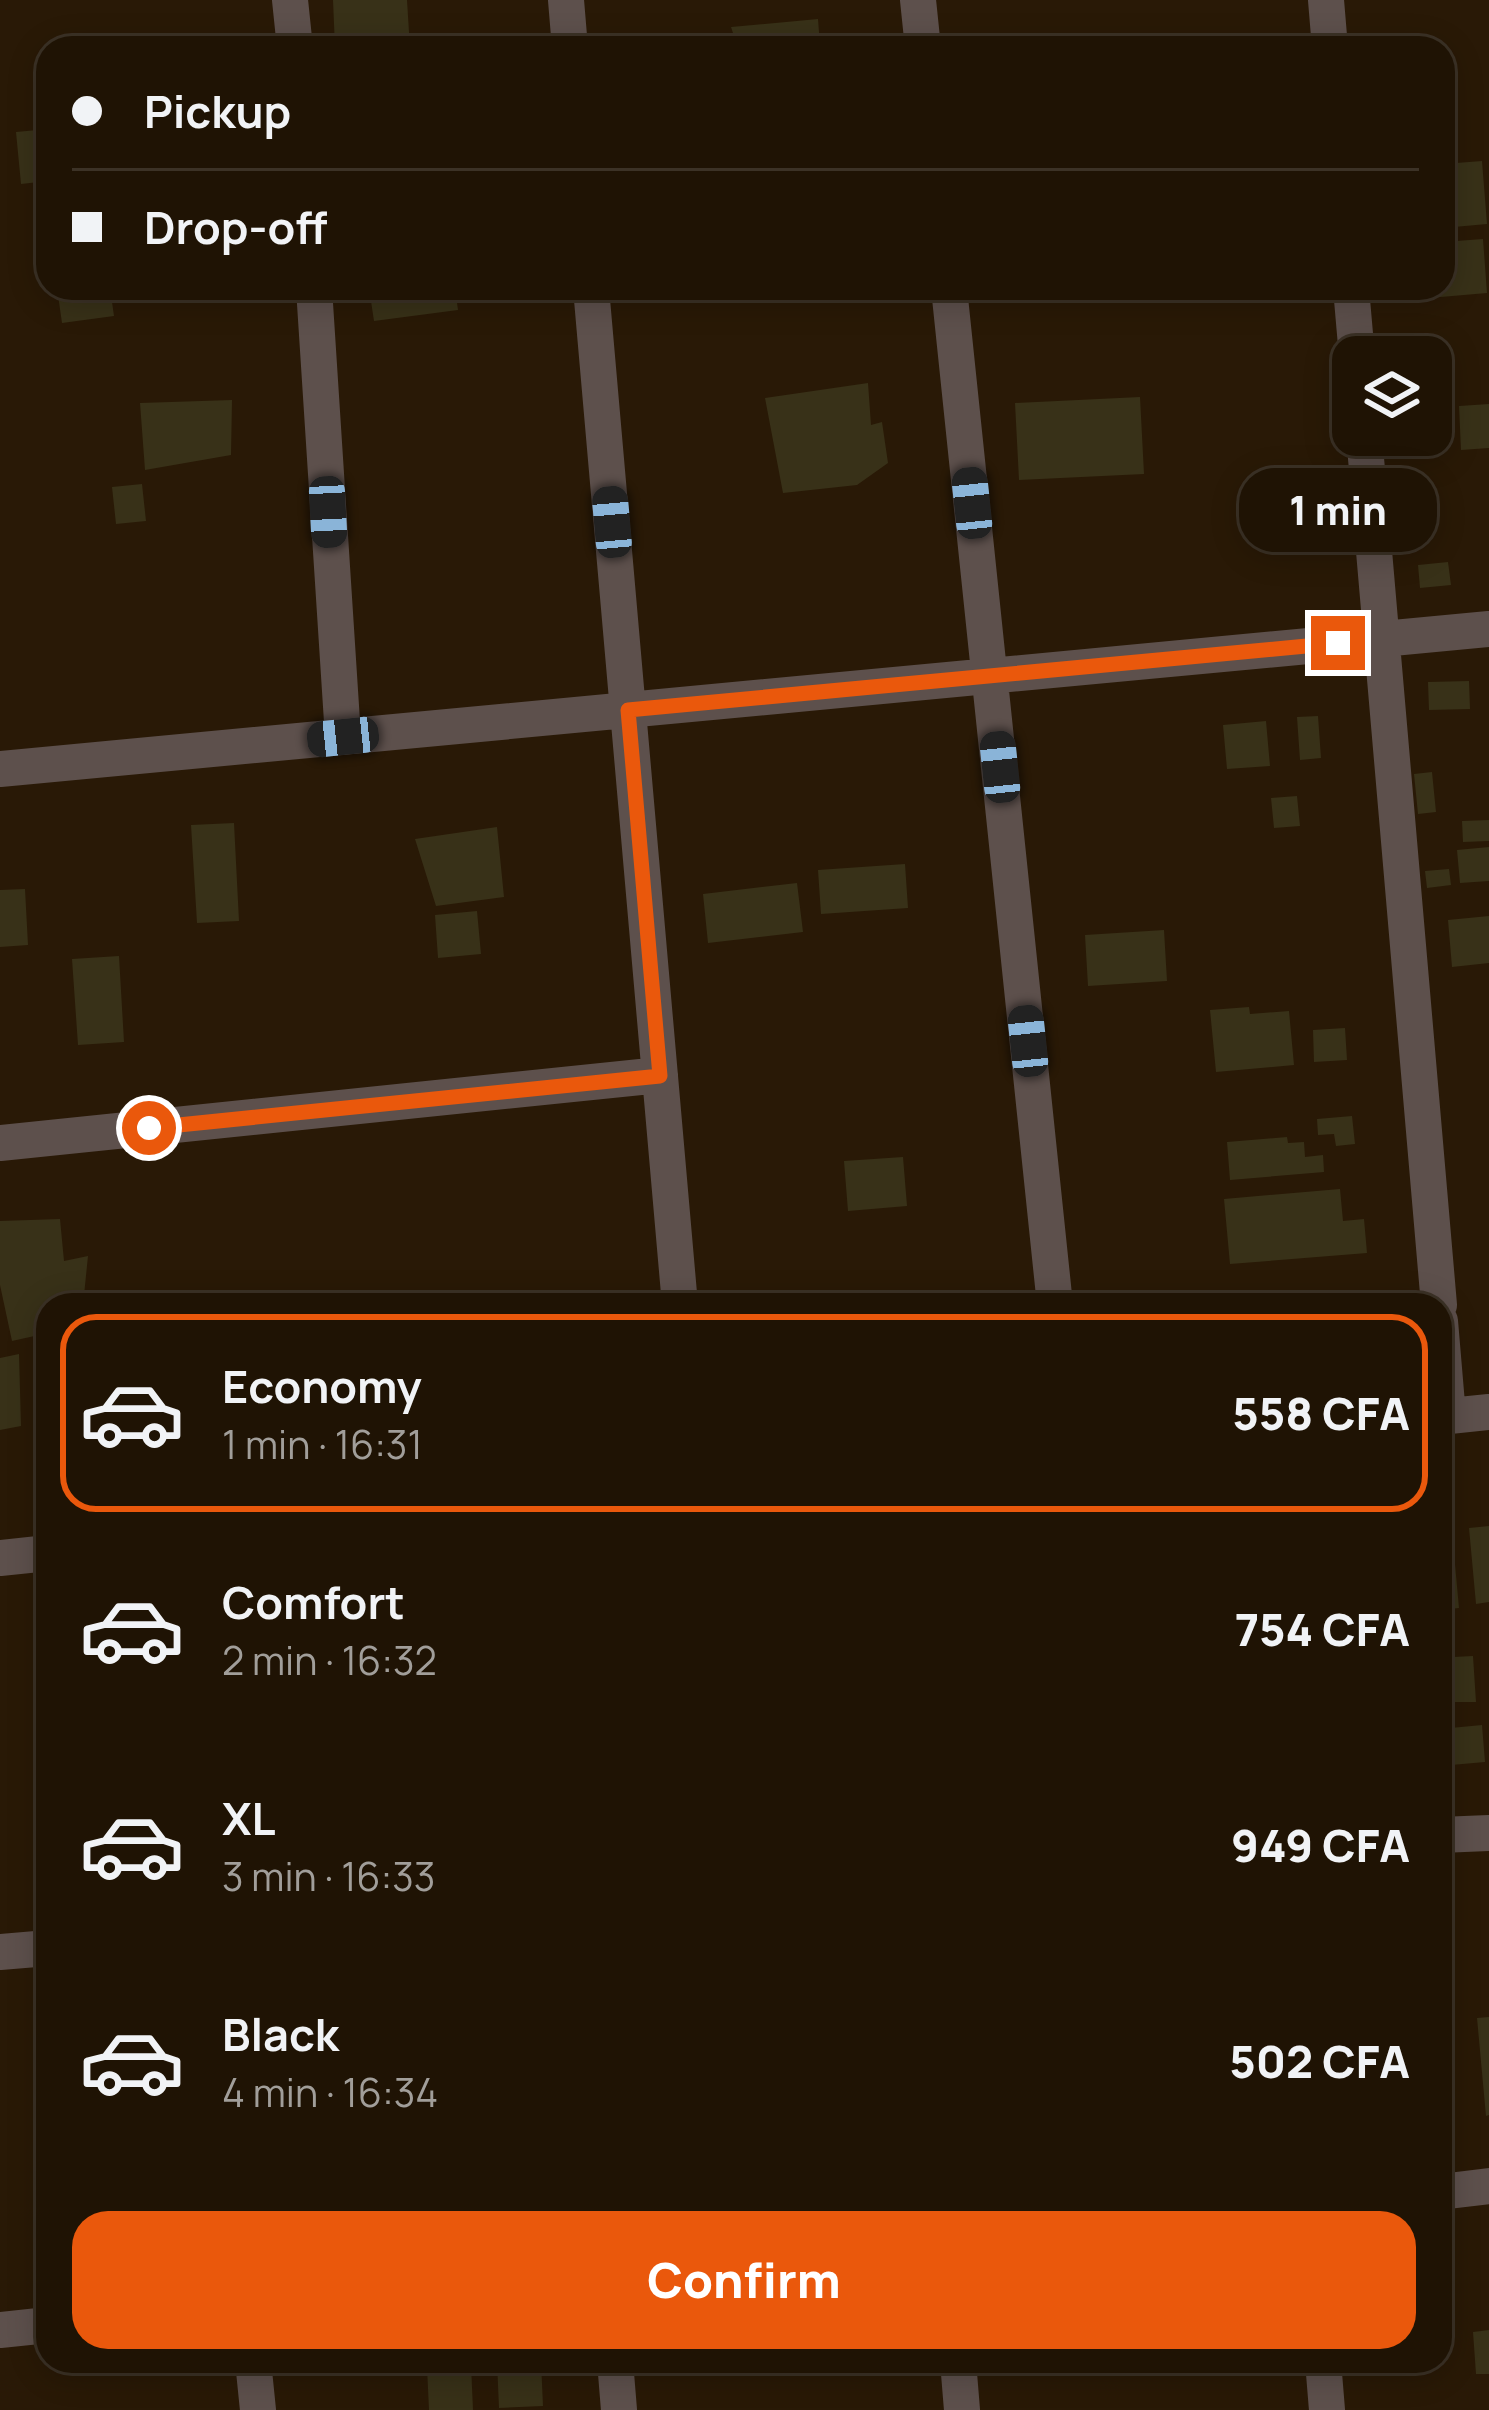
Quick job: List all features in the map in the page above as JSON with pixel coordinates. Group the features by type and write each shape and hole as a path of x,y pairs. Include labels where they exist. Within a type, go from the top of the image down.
{"street":[{"path":"290,0 294,36"},
{"path":"566,0 569,36"},
{"path":"917,0 922,36"},
{"path":"1326,0 1329,36"},
{"path":"315,300 343,737"},
{"path":"592,300 679,1293"},
{"path":"950,300 1053,1293"},
{"path":"1352,300 1355,336"},
{"path":"1366,456 1437,1293"},
{"path":"0,769 1489,628"},
{"path":"0,1144 660,1076"},
{"path":"1452,1415 1489,1412"},
{"path":"0,1558 36,1554"},
{"path":"1452,1834 1489,1832"},
{"path":"0,1952 36,1949"},
{"path":"1452,2191 1489,2186"},
{"path":"0,2330 36,2326"},
{"path":"254,2373 258,2410"},
{"path":"616,2373 619,2410"},
{"path":"959,2373 962,2410"},
{"path":"1324,2373 1327,2410"}],"building":[{"path":"333,0 407,0 409,36 334,36"},
{"path":"818,19 819,36 734,36 731,27"},
{"path":"36,130 36,182 21,184 16,132"},
{"path":"1482,161 1487,224 1455,227 1455,163"},
{"path":"1483,239 1487,293 1455,296 1455,241"},
{"path":"59,300 112,300 114,316 62,323"},
{"path":"371,300 457,300 458,310 374,321"},
{"path":"868,383 871,425 882,422 888,463 857,485 783,493 765,398"},
{"path":"1140,397 1144,474 1019,480 1015,403"},
{"path":"232,400 231,455 145,470 140,403"},
{"path":"1489,404 1489,448 1461,450 1459,406"},
{"path":"142,484 146,521 116,524 112,487"},
{"path":"1448,562 1451,585 1420,588 1418,565"},
{"path":"1469,681 1470,709 1429,710 1428,682"},
{"path":"1318,716 1321,758 1300,760 1297,717"},
{"path":"1266,721 1270,766 1227,769 1223,725"},
{"path":"1432,772 1436,812 1418,814 1414,774"},
{"path":"1297,796 1300,826 1274,828 1271,798"},
{"path":"1489,820 1489,841 1463,842 1462,821"},
{"path":"234,823 239,921 197,923 191,825"},
{"path":"497,827 504,897 436,906 415,839"},
{"path":"1489,847 1489,881 1460,883 1457,850"},
{"path":"905,864 908,908 821,914 818,870"},
{"path":"1449,869 1451,885 1427,888 1425,871"},
{"path":"797,883 803,932 708,943 703,894"},
{"path":"25,889 28,945 0,947 0,890"},
{"path":"477,911 481,954 438,958 435,915"},
{"path":"1489,916 1489,963 1452,967 1448,920"},
{"path":"1164,930 1167,981 1088,986 1085,935"},
{"path":"119,956 124,1042 78,1045 72,959"},
{"path":"1249,1007 1250,1014 1289,1011 1294,1065 1216,1072 1210,1010"},
{"path":"1345,1028 1347,1060 1314,1062 1313,1030"},
{"path":"1352,1116 1355,1144 1336,1146 1334,1134 1318,1135 1317,1119"},
{"path":"1287,1137 1288,1143 1304,1142 1305,1157 1323,1155 1324,1172 1230,1180 1227,1142"},
{"path":"903,1157 907,1206 848,1211 844,1161"},
{"path":"1340,1189 1343,1221 1364,1219 1367,1253 1230,1264 1224,1199"},
{"path":"60,1219 64,1261 88,1256 84,1293 36,1293 36,1336 12,1341 0,1285 0,1221"},
{"path":"944,1290 944,1293 853,1293"},
{"path":"19,1354 21,1426 0,1430 0,1358"},
{"path":"1489,1526 1489,1602 1476,1604 1469,1528"},
{"path":"1452,1531 1459,1608 1452,1609"},
{"path":"1473,1656 1476,1702 1455,1702 1453,1657"},
{"path":"1482,1725 1485,1762 1452,1765 1452,1728"},
{"path":"1452,1977 1455,2053 1452,2053"},
{"path":"1489,2017 1489,2115 1486,2116 1477,2018"},
{"path":"1489,2330 1489,2374 1476,2374 1473,2332"},
{"path":"427,2373 471,2373 473,2410 429,2410"},
{"path":"497,2373 542,2373 543,2406 499,2408"}],"route":[{"path":"149,1128 660,1076 628,710 1338,643"}]}
